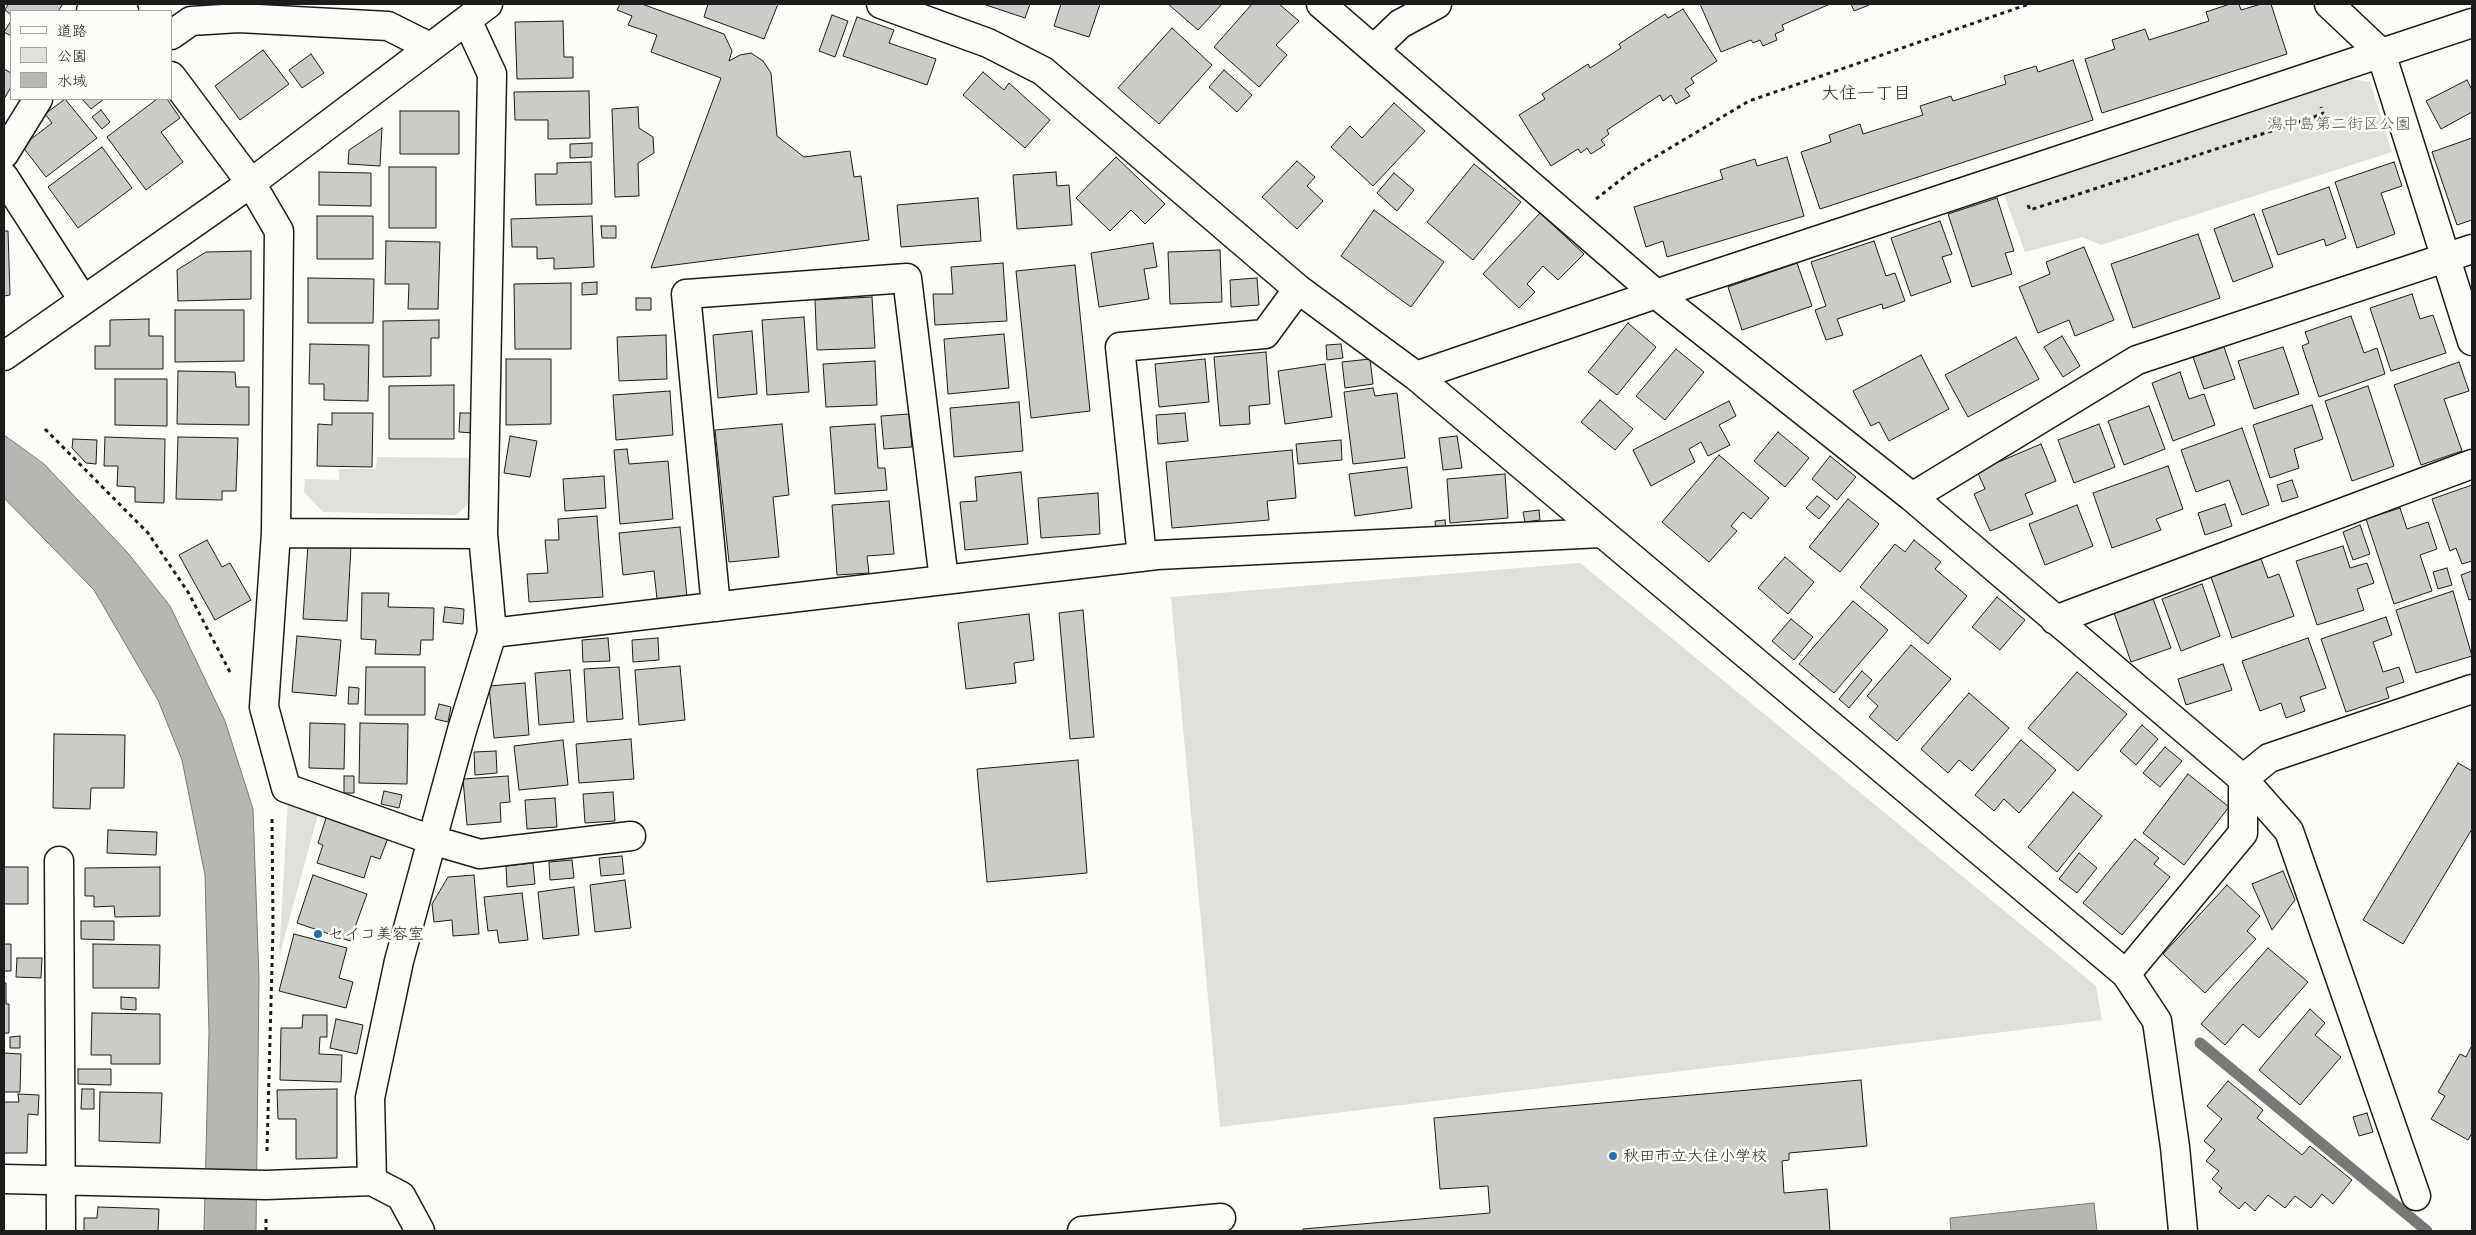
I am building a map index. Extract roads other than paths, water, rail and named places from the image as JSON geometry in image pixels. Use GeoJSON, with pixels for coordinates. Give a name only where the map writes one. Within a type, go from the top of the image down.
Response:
{"type":"FeatureCollection","features":[{"type":"Feature","properties":{"kind":"street"},"geometry":{"type":"LineString","coordinates":[[881,4],[988,43],[1043,71],[1298,289],[1416,376],[2126,974],[2157,1021],[2184,1231]]}},
{"type":"Feature","properties":{"kind":"street"},"geometry":{"type":"LineString","coordinates":[[1321,4],[1375,48],[1656,294],[1912,497],[2243,780],[2289,831],[2416,1196]]}},
{"type":"Feature","properties":{"kind":"street"},"geometry":{"type":"LineString","coordinates":[[1375,48],[1400,24],[1437,4]]}},
{"type":"Feature","properties":{"kind":"street"},"geometry":{"type":"LineString","coordinates":[[2329,4],[2381,54],[2472,341]]}},
{"type":"Feature","properties":{"kind":"street"},"geometry":{"type":"LineString","coordinates":[[4,356],[251,183],[478,12],[492,74],[483,534],[492,633],[462,730],[399,961],[370,1098],[372,1181]]}},
{"type":"Feature","properties":{"kind":"street"},"geometry":{"type":"LineString","coordinates":[[172,34],[191,22],[239,18],[388,26],[430,48]]}},
{"type":"Feature","properties":{"kind":"street"},"geometry":{"type":"LineString","coordinates":[[1416,376],[1656,294],[2472,23]]}},
{"type":"Feature","properties":{"kind":"street"},"geometry":{"type":"LineString","coordinates":[[172,77],[251,183],[279,231],[276,533],[264,707],[286,788],[432,840],[480,854],[630,836]]}},
{"type":"Feature","properties":{"kind":"street"},"geometry":{"type":"LineString","coordinates":[[4,154],[37,100]]}},
{"type":"Feature","properties":{"kind":"street"},"geometry":{"type":"LineString","coordinates":[[4,177],[84,300]]}},
{"type":"Feature","properties":{"kind":"street"},"geometry":{"type":"LineString","coordinates":[[1912,497],[2137,360],[2472,249]]}},
{"type":"Feature","properties":{"kind":"street"},"geometry":{"type":"LineString","coordinates":[[716,607],[686,294],[907,278],[944,580]]}},
{"type":"Feature","properties":{"kind":"street"},"geometry":{"type":"LineString","coordinates":[[1142,557],[1120,347],[1265,334],[1298,289]]}},
{"type":"Feature","properties":{"kind":"street"},"geometry":{"type":"LineString","coordinates":[[2055,620],[2472,464]]}},
{"type":"Feature","properties":{"kind":"street"},"geometry":{"type":"LineString","coordinates":[[276,533],[483,534]]}},
{"type":"Feature","properties":{"kind":"street"},"geometry":{"type":"LineString","coordinates":[[492,633],[1142,557],[1601,533]]}},
{"type":"Feature","properties":{"kind":"street"},"geometry":{"type":"LineString","coordinates":[[2126,974],[2242,833],[2243,780],[2268,758],[2472,689]]}},
{"type":"Feature","properties":{"kind":"street"},"geometry":{"type":"LineString","coordinates":[[59,861],[61,1231]]}},
{"type":"Feature","properties":{"kind":"street"},"geometry":{"type":"LineString","coordinates":[[4,1179],[266,1185],[372,1181],[401,1196],[420,1231]]}},
{"type":"Feature","properties":{"kind":"street"},"geometry":{"type":"LineString","coordinates":[[1082,1231],[1221,1218]]}},
{"type":"Feature","properties":{"kind":"water"},"geometry":{"type":"Polygon","coordinates":[[[4,435],[44,464],[128,553],[170,606],[225,721],[253,809],[259,979],[256,1231],[204,1231],[209,1032],[205,875],[182,760],[158,700],[94,590],[4,498],[4,435]]]}},
{"type":"Feature","properties":{"kind":"water"},"geometry":{"type":"Polygon","coordinates":[[[2094,1203],[2097,1231],[1951,1231],[1950,1218],[2094,1203]]]}},
{"type":"Feature","properties":{"kind":"waterway"},"geometry":{"type":"LineString","coordinates":[[2200,1043],[2427,1231]]}},
{"type":"Feature","properties":{"kind":"place","name":"セイコ美容室"},"geometry":{"type":"Point","coordinates":[318,934]}},
{"type":"Feature","properties":{"kind":"place","name":"秋田市立大住小学校"},"geometry":{"type":"Point","coordinates":[1613,1156]}},
{"type":"Feature","properties":{"kind":"district","name":"大住一丁目"},"geometry":{"type":"Point","coordinates":[1866,94]}},
{"type":"Feature","properties":{"kind":"park label","name":"潟中島第二街区公園"},"geometry":{"type":"Point","coordinates":[2339,124]}}]}
